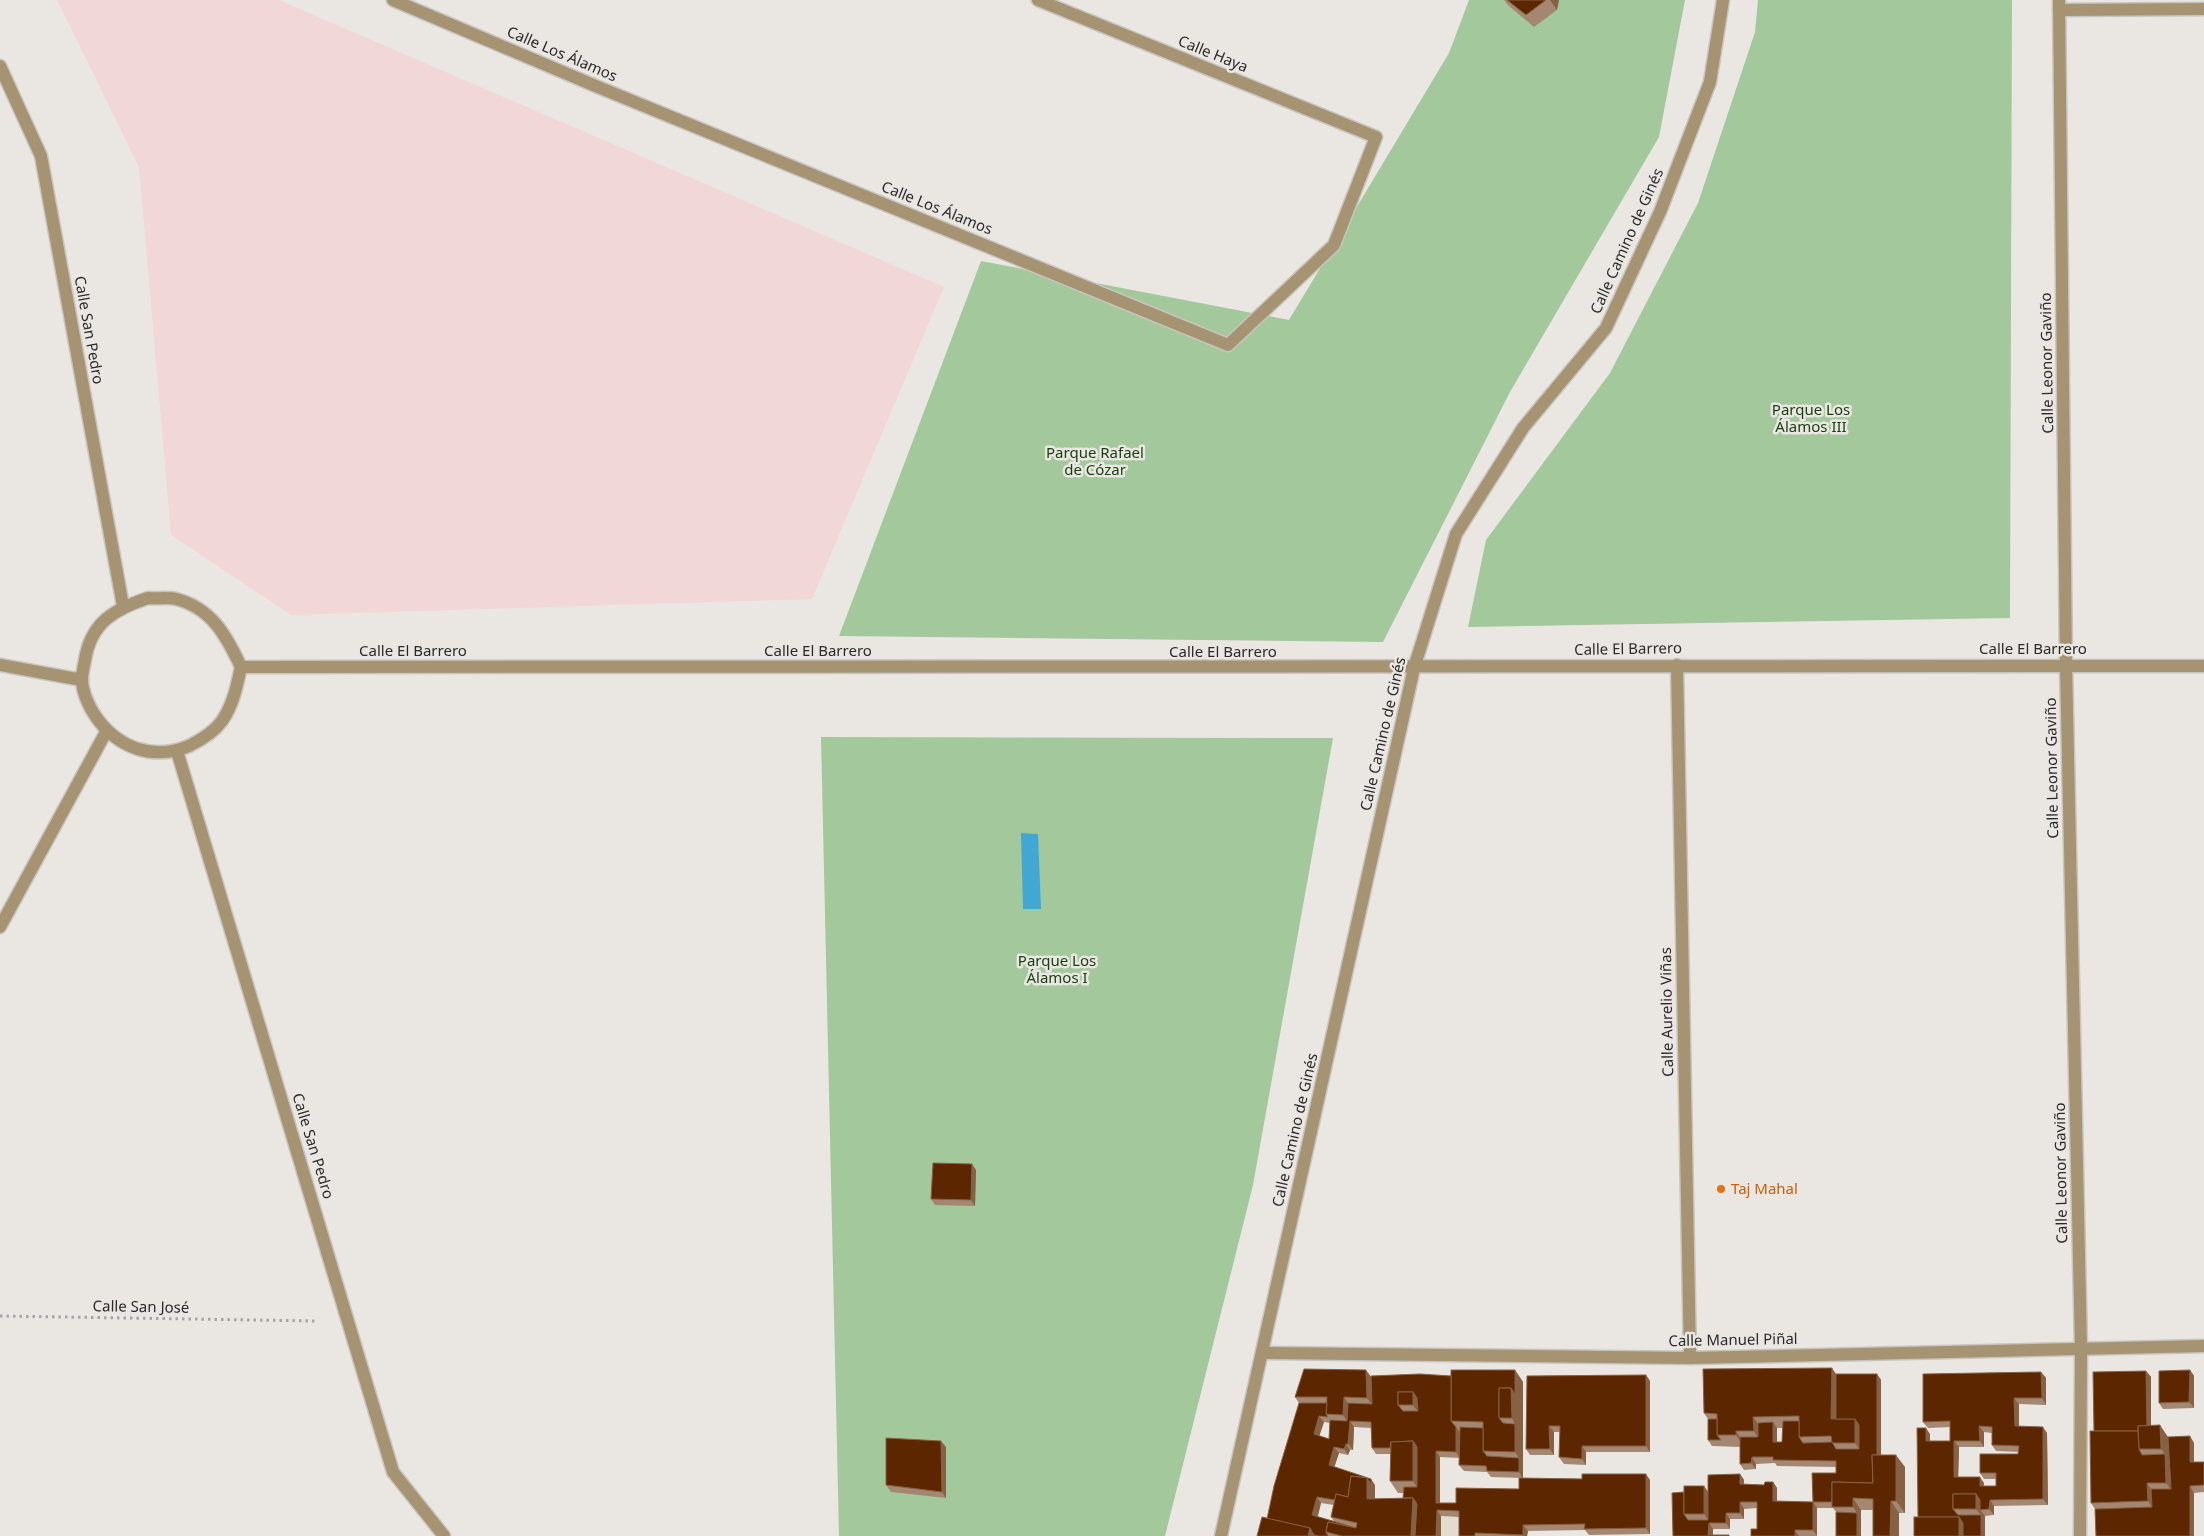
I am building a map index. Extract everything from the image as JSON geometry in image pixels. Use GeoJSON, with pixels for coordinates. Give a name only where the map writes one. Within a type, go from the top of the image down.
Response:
{"type":"FeatureCollection","features":[{"type":"Feature","properties":{"kind":"street","name":"Calle Los Álamos"},"geometry":{"type":"LineString","coordinates":[[393,0],[598,88],[1228,345],[1334,244],[1376,137]]}},
{"type":"Feature","properties":{"kind":"street","name":"Calle Haya"},"geometry":{"type":"LineString","coordinates":[[1038,0],[1376,137]]}},
{"type":"Feature","properties":{"kind":"street","name":"Calle Camino de Ginés"},"geometry":{"type":"LineString","coordinates":[[1221,1536],[1414,668],[1456,534],[1523,428],[1606,328],[1660,212],[1710,82],[1723,0]]}},
{"type":"Feature","properties":{"kind":"street"},"geometry":{"type":"LineString","coordinates":[[2059,5],[2204,9]]}},
{"type":"Feature","properties":{"kind":"street","name":"Calle Leonor Gaviño"},"geometry":{"type":"LineString","coordinates":[[2059,5],[2066,665],[2081,1348],[2080,1536]]}},
{"type":"Feature","properties":{"kind":"street","name":"Calle San Pedro"},"geometry":{"type":"LineString","coordinates":[[0,66],[41,156],[123,606]]}},
{"type":"Feature","properties":{"kind":"street"},"geometry":{"type":"LineString","coordinates":[[148,598],[175,599],[200,609],[226,635],[241,667],[234,698],[221,722],[202,740],[177,751],[156,753],[130,747],[106,732],[88,706],[82,680],[87,645],[102,623],[123,606],[148,598]]}},
{"type":"Feature","properties":{"kind":"street"},"geometry":{"type":"LineString","coordinates":[[0,665],[82,680]]}},
{"type":"Feature","properties":{"kind":"street","name":"Calle El Barrero"},"geometry":{"type":"LineString","coordinates":[[241,667],[1414,668],[1677,665],[2204,666]]}},
{"type":"Feature","properties":{"kind":"street","name":"Calle Aurelio Viñas"},"geometry":{"type":"LineString","coordinates":[[1677,665],[1690,1358]]}},
{"type":"Feature","properties":{"kind":"street"},"geometry":{"type":"LineString","coordinates":[[0,927],[106,732]]}},
{"type":"Feature","properties":{"kind":"street","name":"Calle San Pedro"},"geometry":{"type":"LineString","coordinates":[[177,751],[393,1472],[444,1536]]}},
{"type":"Feature","properties":{"kind":"street","name":"Calle Manuel Piñal"},"geometry":{"type":"LineString","coordinates":[[1262,1353],[1690,1358],[2204,1346]]}},
{"type":"Feature","properties":{"kind":"path","name":"Calle San José"},"geometry":{"type":"LineString","coordinates":[[0,1316],[281,1320]]}},
{"type":"Feature","properties":{"kind":"shaded area"},"geometry":{"type":"Polygon","coordinates":[[[57,0],[279,0],[944,287],[812,599],[291,615],[171,535],[139,167],[57,0]]]}},
{"type":"Feature","properties":{"kind":"shaded area"},"geometry":{"type":"Polygon","coordinates":[[[1421,1516],[1463,1517],[1463,1536],[1420,1536],[1421,1516]]]}},
{"type":"Feature","properties":{"kind":"green space","name":"Parque Rafael de Cózar"},"geometry":{"type":"Polygon","coordinates":[[[1469,0],[1685,0],[1659,137],[1510,392],[1383,642],[839,636],[981,261],[1289,320],[1449,53],[1469,0]]]}},
{"type":"Feature","properties":{"kind":"green space","name":"Parque Los Álamos III"},"geometry":{"type":"Polygon","coordinates":[[[1758,0],[2012,0],[2010,618],[1468,627],[1486,540],[1610,373],[1698,203],[1755,32],[1758,0]]]}},
{"type":"Feature","properties":{"kind":"green space","name":"Parque Los Álamos I"},"geometry":{"type":"Polygon","coordinates":[[[821,737],[1333,738],[1253,1185],[1165,1536],[839,1536],[821,737]]]}},
{"type":"Feature","properties":{"kind":"water"},"geometry":{"type":"Polygon","coordinates":[[[1021,833],[1038,834],[1041,909],[1023,909],[1021,833]]]}},
{"type":"Feature","properties":{"kind":"building"},"geometry":{"type":"Polygon","coordinates":[[[1507,0],[1546,0],[1526,15],[1507,0]]]}},
{"type":"Feature","properties":{"kind":"building"},"geometry":{"type":"Polygon","coordinates":[[[933,1163],[972,1164],[971,1200],[931,1199],[933,1163]]]}},
{"type":"Feature","properties":{"kind":"building"},"geometry":{"type":"Polygon","coordinates":[[[1832,1368],[1831,1419],[1855,1419],[1855,1443],[1832,1443],[1831,1436],[1799,1437],[1799,1416],[1753,1417],[1754,1431],[1736,1431],[1736,1435],[1717,1435],[1717,1414],[1704,1413],[1703,1369],[1832,1368]]]}},
{"type":"Feature","properties":{"kind":"building"},"geometry":{"type":"Polygon","coordinates":[[[1304,1369],[1366,1370],[1367,1398],[1344,1397],[1343,1415],[1326,1414],[1327,1397],[1295,1397],[1304,1369]]]}},
{"type":"Feature","properties":{"kind":"building"},"geometry":{"type":"Polygon","coordinates":[[[1451,1370],[1515,1370],[1515,1394],[1511,1388],[1499,1388],[1499,1418],[1503,1423],[1515,1424],[1515,1452],[1483,1451],[1483,1422],[1451,1421],[1451,1370]]]}},
{"type":"Feature","properties":{"kind":"building"},"geometry":{"type":"Polygon","coordinates":[[[2190,1370],[2189,1402],[2159,1403],[2159,1371],[2190,1370]]]}},
{"type":"Feature","properties":{"kind":"building"},"geometry":{"type":"Polygon","coordinates":[[[2146,1371],[2147,1426],[2138,1426],[2138,1431],[2094,1431],[2093,1372],[2146,1371]]]}},
{"type":"Feature","properties":{"kind":"building"},"geometry":{"type":"Polygon","coordinates":[[[2041,1372],[2042,1398],[2014,1398],[2015,1426],[2043,1427],[2043,1499],[1990,1500],[1989,1509],[1980,1510],[1980,1500],[1976,1494],[1953,1494],[1953,1509],[1958,1515],[1981,1515],[1981,1536],[1963,1536],[1963,1523],[1959,1517],[1918,1517],[1917,1428],[1926,1428],[1926,1441],[1950,1441],[1950,1421],[1923,1422],[1923,1374],[2041,1372]],[[1979,1426],[1980,1441],[1954,1441],[1954,1477],[1980,1477],[1980,1486],[1996,1486],[1996,1473],[1980,1473],[1980,1454],[2018,1454],[2019,1446],[1992,1445],[1992,1427],[1979,1426]]]}},
{"type":"Feature","properties":{"kind":"building"},"geometry":{"type":"Polygon","coordinates":[[[1420,1374],[1451,1376],[1451,1421],[1456,1427],[1456,1452],[1436,1451],[1436,1503],[1456,1503],[1456,1488],[1519,1489],[1519,1478],[1582,1479],[1582,1474],[1646,1474],[1646,1528],[1584,1529],[1585,1524],[1523,1525],[1523,1535],[1475,1533],[1475,1536],[1459,1536],[1459,1511],[1437,1510],[1436,1536],[1415,1536],[1417,1504],[1413,1498],[1403,1498],[1404,1487],[1417,1487],[1417,1447],[1413,1441],[1391,1442],[1390,1448],[1372,1448],[1371,1422],[1350,1421],[1348,1444],[1346,1444],[1344,1449],[1334,1447],[1329,1465],[1371,1479],[1371,1484],[1367,1478],[1351,1476],[1348,1497],[1336,1494],[1335,1500],[1317,1497],[1312,1515],[1356,1528],[1328,1522],[1326,1532],[1328,1536],[1319,1536],[1314,1535],[1310,1528],[1267,1519],[1274,1486],[1299,1403],[1327,1403],[1326,1414],[1328,1417],[1319,1416],[1314,1434],[1329,1439],[1330,1420],[1347,1421],[1348,1403],[1372,1404],[1371,1376],[1420,1374]],[[1398,1392],[1398,1405],[1403,1411],[1418,1411],[1417,1398],[1413,1392],[1398,1392]]]}},
{"type":"Feature","properties":{"kind":"building"},"geometry":{"type":"Polygon","coordinates":[[[1836,1374],[1877,1374],[1877,1455],[1872,1455],[1873,1483],[1832,1482],[1832,1502],[1813,1502],[1812,1473],[1836,1473],[1836,1461],[1773,1460],[1773,1457],[1752,1457],[1751,1463],[1740,1464],[1740,1437],[1758,1437],[1758,1423],[1773,1422],[1773,1442],[1782,1442],[1783,1421],[1799,1421],[1799,1437],[1803,1443],[1832,1442],[1836,1449],[1859,1449],[1859,1425],[1855,1419],[1836,1419],[1836,1374]]]}},
{"type":"Feature","properties":{"kind":"building"},"geometry":{"type":"Polygon","coordinates":[[[1646,1375],[1646,1446],[1582,1446],[1582,1459],[1559,1457],[1560,1426],[1549,1426],[1550,1449],[1526,1449],[1527,1376],[1646,1375]]]}},
{"type":"Feature","properties":{"kind":"building"},"geometry":{"type":"Polygon","coordinates":[[[1499,1388],[1511,1388],[1512,1418],[1499,1418],[1499,1388]]]}},
{"type":"Feature","properties":{"kind":"building"},"geometry":{"type":"Polygon","coordinates":[[[1398,1392],[1413,1392],[1413,1405],[1398,1405],[1398,1392]]]}},
{"type":"Feature","properties":{"kind":"building"},"geometry":{"type":"Polygon","coordinates":[[[1708,1419],[1717,1419],[1717,1435],[1721,1440],[1708,1440],[1708,1419]]]}},
{"type":"Feature","properties":{"kind":"building"},"geometry":{"type":"Polygon","coordinates":[[[2160,1425],[2161,1449],[2139,1449],[2138,1426],[2160,1425]]]}},
{"type":"Feature","properties":{"kind":"building"},"geometry":{"type":"Polygon","coordinates":[[[1460,1427],[1483,1428],[1483,1451],[1487,1456],[1519,1458],[1519,1472],[1487,1471],[1486,1466],[1459,1465],[1460,1427]]]}},
{"type":"Feature","properties":{"kind":"building"},"geometry":{"type":"Polygon","coordinates":[[[2090,1431],[2138,1431],[2139,1449],[2142,1455],[2165,1454],[2166,1483],[2147,1483],[2148,1501],[2091,1503],[2090,1431]]]}},
{"type":"Feature","properties":{"kind":"building"},"geometry":{"type":"Polygon","coordinates":[[[2190,1436],[2190,1462],[2204,1462],[2204,1485],[2190,1486],[2190,1536],[2096,1536],[2095,1509],[2152,1507],[2151,1489],[2171,1489],[2168,1437],[2190,1436]]]}},
{"type":"Feature","properties":{"kind":"building"},"geometry":{"type":"Polygon","coordinates":[[[886,1438],[941,1441],[942,1492],[886,1485],[886,1438]]]}},
{"type":"Feature","properties":{"kind":"building"},"geometry":{"type":"Polygon","coordinates":[[[1413,1441],[1413,1481],[1390,1481],[1391,1442],[1413,1441]]]}},
{"type":"Feature","properties":{"kind":"building"},"geometry":{"type":"Polygon","coordinates":[[[1872,1455],[1896,1455],[1896,1501],[1891,1501],[1890,1536],[1873,1536],[1873,1499],[1853,1498],[1853,1507],[1832,1507],[1832,1482],[1873,1483],[1872,1455]]]}},
{"type":"Feature","properties":{"kind":"building"},"geometry":{"type":"Polygon","coordinates":[[[1740,1474],[1740,1484],[1764,1485],[1765,1482],[1773,1482],[1773,1501],[1813,1502],[1813,1530],[1795,1530],[1795,1536],[1751,1536],[1751,1529],[1757,1529],[1757,1502],[1740,1502],[1740,1513],[1726,1513],[1726,1523],[1709,1523],[1708,1535],[1729,1536],[1673,1536],[1672,1493],[1684,1492],[1684,1514],[1688,1520],[1708,1520],[1708,1475],[1740,1474]]]}},
{"type":"Feature","properties":{"kind":"building"},"geometry":{"type":"Polygon","coordinates":[[[1351,1476],[1367,1478],[1367,1499],[1413,1498],[1411,1536],[1342,1536],[1326,1532],[1328,1522],[1356,1528],[1357,1523],[1331,1517],[1336,1494],[1348,1497],[1351,1476]]]}},
{"type":"Feature","properties":{"kind":"building"},"geometry":{"type":"Polygon","coordinates":[[[1684,1486],[1704,1486],[1704,1514],[1684,1514],[1684,1486]]]}},
{"type":"Feature","properties":{"kind":"building"},"geometry":{"type":"Polygon","coordinates":[[[1953,1494],[1976,1494],[1976,1509],[1953,1509],[1953,1494]]]}},
{"type":"Feature","properties":{"kind":"building"},"geometry":{"type":"Polygon","coordinates":[[[1836,1512],[1857,1513],[1857,1536],[1836,1536],[1836,1512]]]}},
{"type":"Feature","properties":{"kind":"building"},"geometry":{"type":"Polygon","coordinates":[[[1262,1517],[1310,1528],[1308,1536],[1257,1536],[1262,1517]]]}},
{"type":"Feature","properties":{"kind":"building"},"geometry":{"type":"Polygon","coordinates":[[[1914,1517],[1959,1517],[1959,1536],[1914,1536],[1914,1517]]]}},
{"type":"Feature","properties":{"kind":"place","name":"Taj Mahal"},"geometry":{"type":"Point","coordinates":[1721,1189]}}]}
